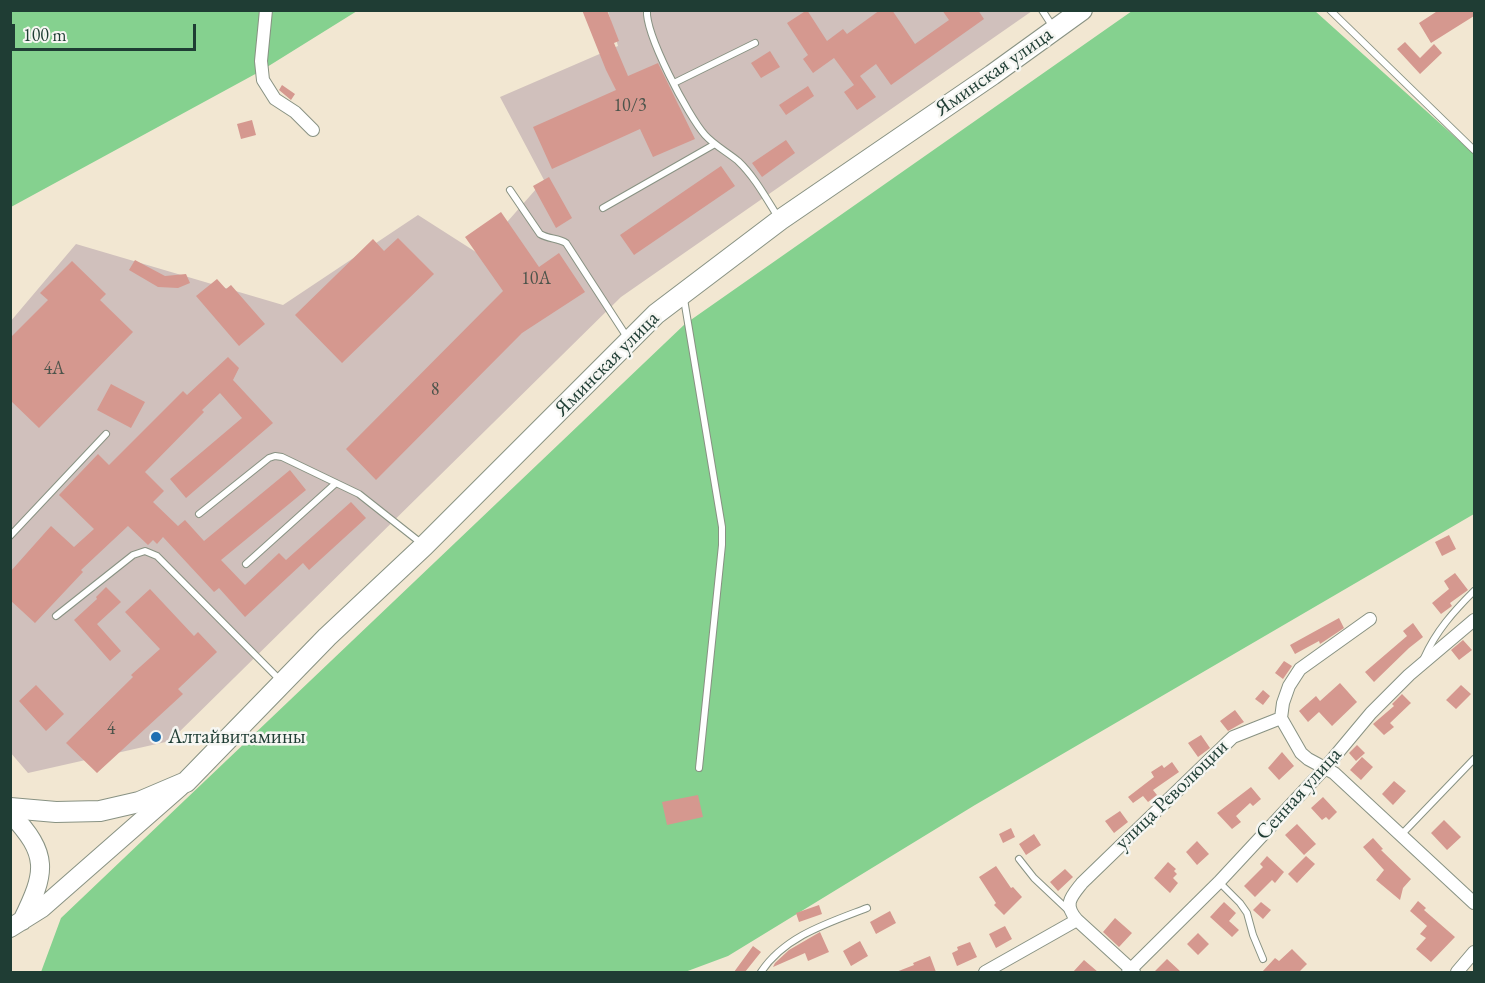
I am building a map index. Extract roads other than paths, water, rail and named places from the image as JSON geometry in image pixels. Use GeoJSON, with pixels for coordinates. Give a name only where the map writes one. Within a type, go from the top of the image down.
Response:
{"type":"FeatureCollection","features":[{"type":"Feature","properties":{"kind":"main road","name":"Яминская улица"},"geometry":{"type":"LineString","coordinates":[[186,782],[327,637],[424,546],[656,314],[780,220],[992,75],[1082,10]]}},
{"type":"Feature","properties":{"kind":"main road"},"geometry":{"type":"LineString","coordinates":[[10,808],[56,812],[100,811],[139,802],[186,782]]}},
{"type":"Feature","properties":{"kind":"main road"},"geometry":{"type":"LineString","coordinates":[[16,924],[42,908],[186,782]]}},
{"type":"Feature","properties":{"kind":"main road"},"geometry":{"type":"LineString","coordinates":[[10,813],[28,832],[38,850],[41,869],[38,889],[16,924]]}},
{"type":"Feature","properties":{"kind":"street"},"geometry":{"type":"LineString","coordinates":[[266,10],[261,61],[263,80],[275,99],[295,112],[313,130]]}},
{"type":"Feature","properties":{"kind":"street"},"geometry":{"type":"LineString","coordinates":[[1370,619],[1300,669],[1292,678],[1281,718],[1301,753],[1325,768],[1402,834],[1474,903]]}},
{"type":"Feature","properties":{"kind":"street","name":"Сенная улица"},"geometry":{"type":"LineString","coordinates":[[1131,972],[1325,768],[1371,713],[1422,664],[1474,620]]}},
{"type":"Feature","properties":{"kind":"street","name":"улица Революции"},"geometry":{"type":"LineString","coordinates":[[1074,917],[1069,902],[1082,883],[1233,737],[1281,718]]}},
{"type":"Feature","properties":{"kind":"street"},"geometry":{"type":"LineString","coordinates":[[986,972],[1074,917],[1131,972]]}},
{"type":"Feature","properties":{"kind":"street"},"geometry":{"type":"LineString","coordinates":[[1457,972],[1474,952]]}},
{"type":"Feature","properties":{"kind":"lane"},"geometry":{"type":"LineString","coordinates":[[647,10],[648,26],[674,83],[699,126],[715,144],[737,160],[780,220]]}},
{"type":"Feature","properties":{"kind":"lane"},"geometry":{"type":"LineString","coordinates":[[1042,10],[1055,30]]}},
{"type":"Feature","properties":{"kind":"lane"},"geometry":{"type":"LineString","coordinates":[[1330,10],[1474,150]]}},
{"type":"Feature","properties":{"kind":"lane"},"geometry":{"type":"LineString","coordinates":[[674,83],[755,43]]}},
{"type":"Feature","properties":{"kind":"lane"},"geometry":{"type":"LineString","coordinates":[[603,208],[715,144]]}},
{"type":"Feature","properties":{"kind":"lane"},"geometry":{"type":"LineString","coordinates":[[510,190],[540,234],[566,243],[629,340]]}},
{"type":"Feature","properties":{"kind":"lane"},"geometry":{"type":"LineString","coordinates":[[682,293],[722,527],[699,768]]}},
{"type":"Feature","properties":{"kind":"lane"},"geometry":{"type":"LineString","coordinates":[[10,536],[106,434]]}},
{"type":"Feature","properties":{"kind":"lane"},"geometry":{"type":"LineString","coordinates":[[199,514],[269,458],[275,456],[282,457],[336,483],[371,503],[424,546]]}},
{"type":"Feature","properties":{"kind":"lane"},"geometry":{"type":"LineString","coordinates":[[246,564],[336,483]]}},
{"type":"Feature","properties":{"kind":"lane"},"geometry":{"type":"LineString","coordinates":[[56,616],[133,555],[145,551],[157,556],[283,682]]}},
{"type":"Feature","properties":{"kind":"lane"},"geometry":{"type":"LineString","coordinates":[[1422,664],[1440,628],[1474,591]]}},
{"type":"Feature","properties":{"kind":"lane"},"geometry":{"type":"LineString","coordinates":[[1402,834],[1474,759]]}},
{"type":"Feature","properties":{"kind":"lane"},"geometry":{"type":"LineString","coordinates":[[1019,859],[1034,878],[1074,917]]}},
{"type":"Feature","properties":{"kind":"lane"},"geometry":{"type":"LineString","coordinates":[[1219,882],[1247,913],[1263,959]]}},
{"type":"Feature","properties":{"kind":"lane"},"geometry":{"type":"LineString","coordinates":[[761,972],[772,959],[799,937],[867,908]]}},
{"type":"Feature","properties":{"kind":"place","name":"Алтайвитамины"},"geometry":{"type":"Point","coordinates":[156,737]}}]}
